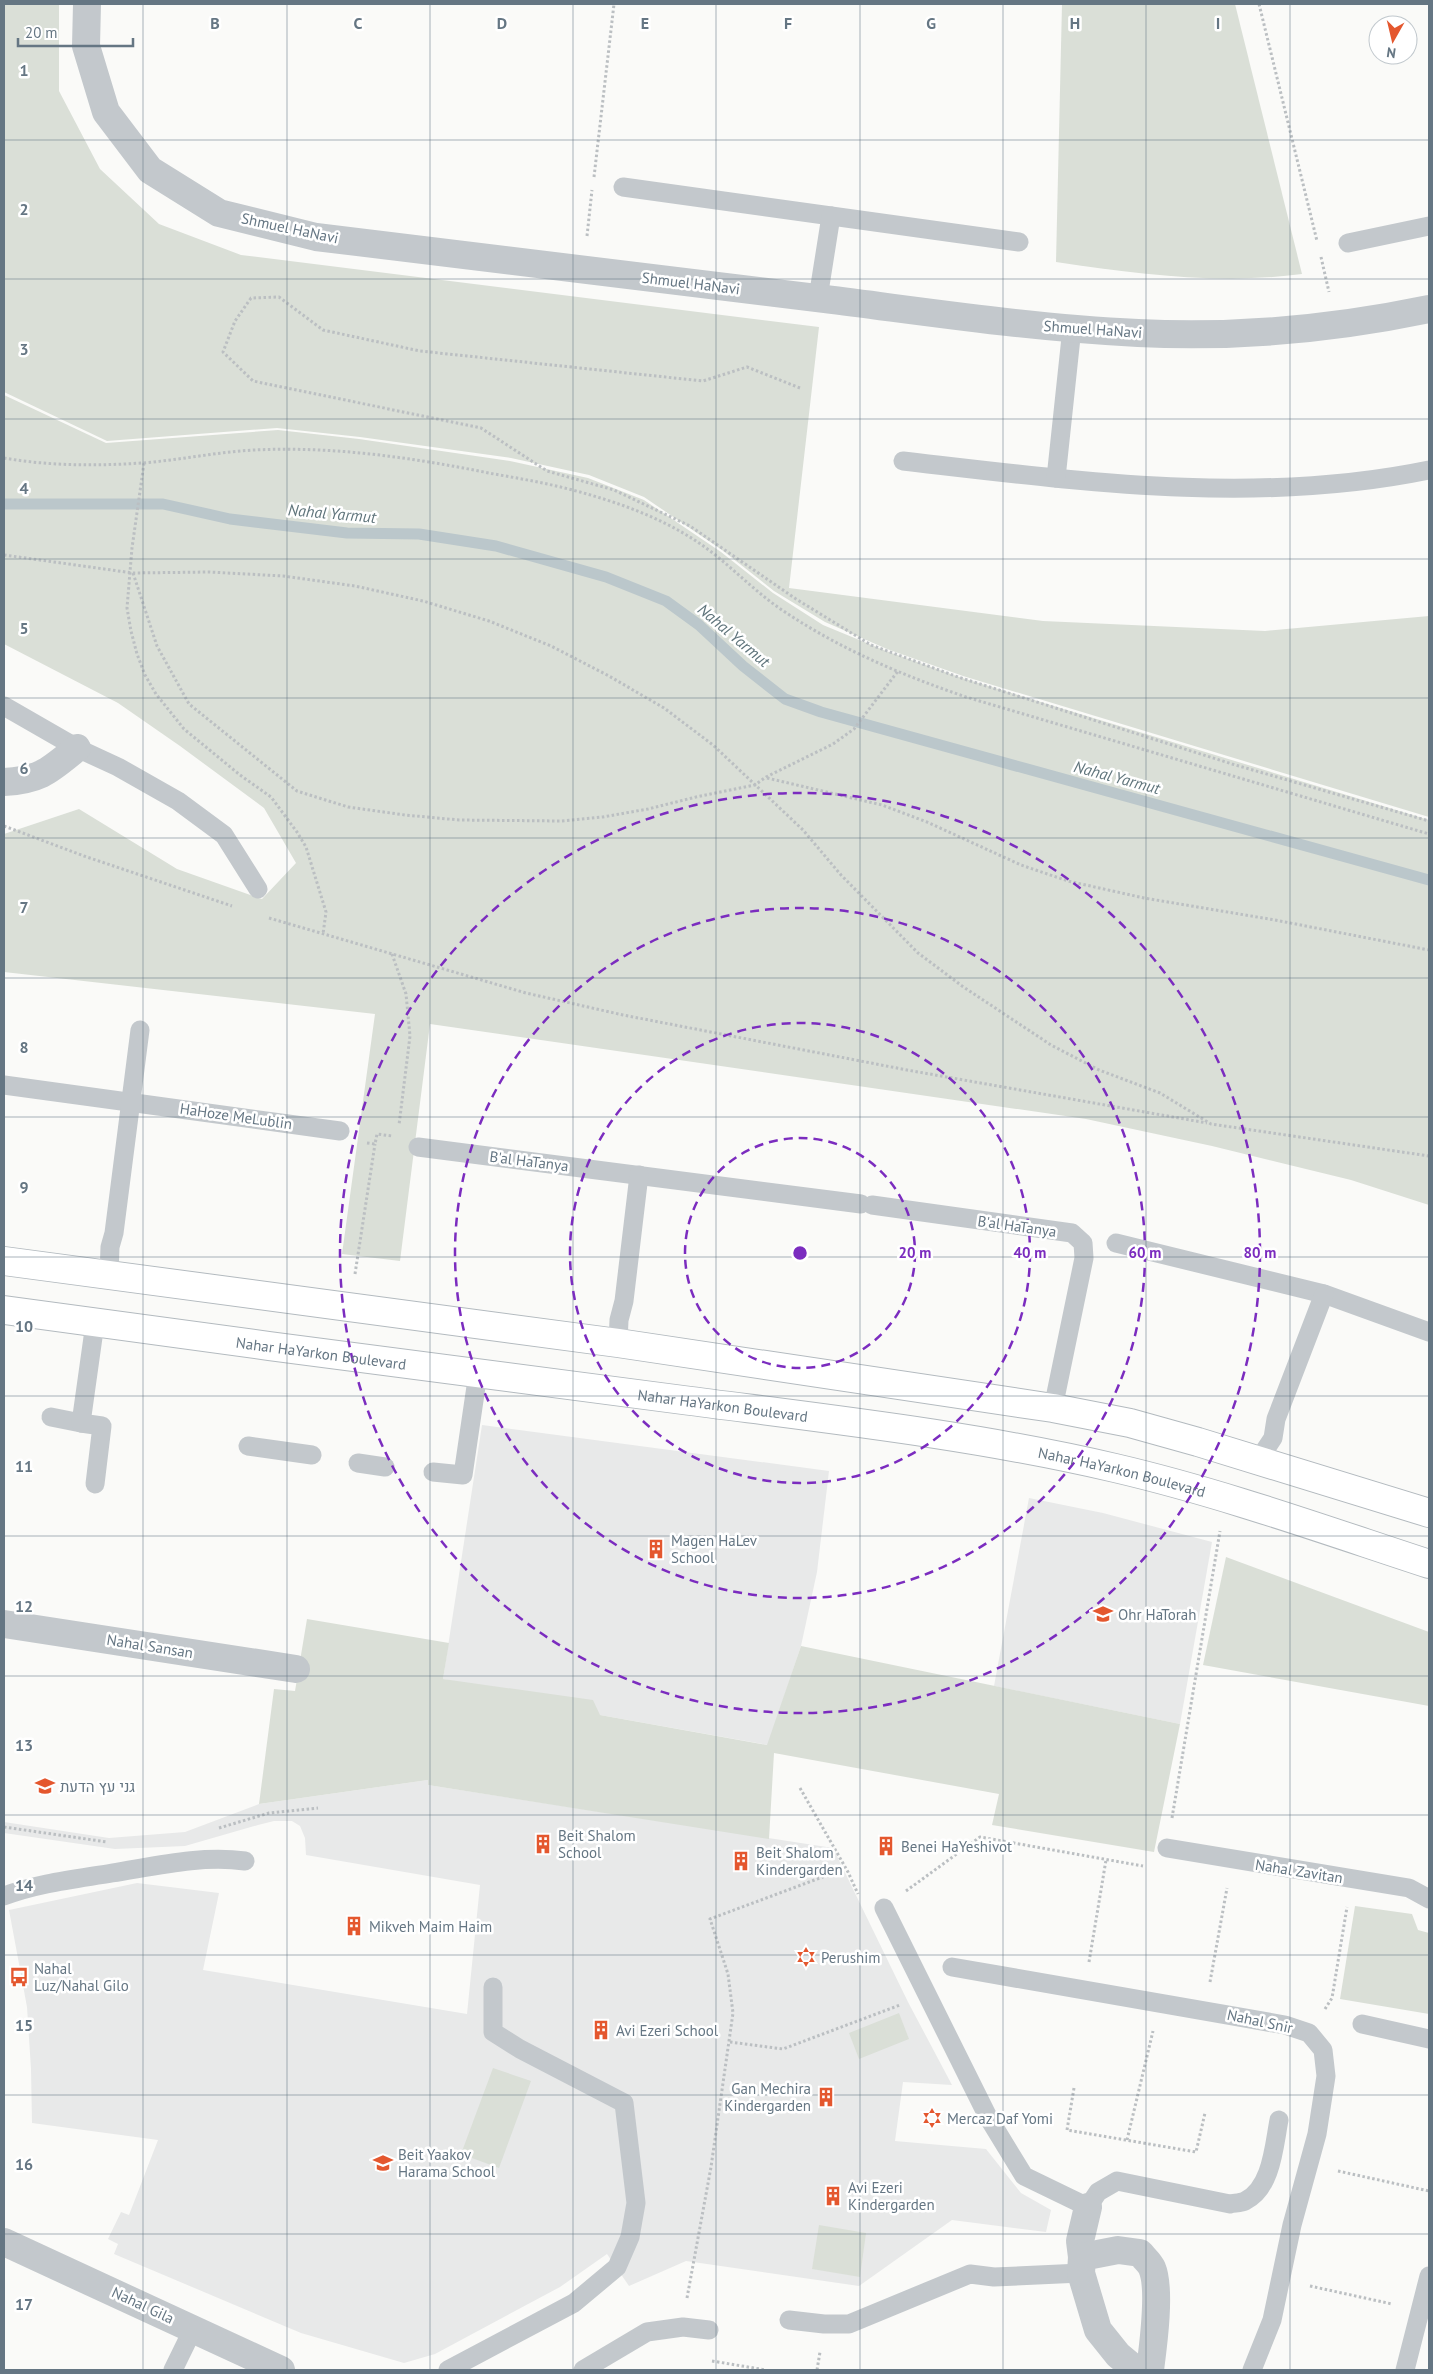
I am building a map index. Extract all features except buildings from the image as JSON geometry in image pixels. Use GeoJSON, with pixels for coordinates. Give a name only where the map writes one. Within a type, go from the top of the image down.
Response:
{"type":"FeatureCollection","features":[{"type":"Feature","properties":{"kind":"main road"},"geometry":{"type":"LineString","coordinates":[[4,1261],[349,1309],[618,1343],[1053,1408],[1130,1423],[1259,1459],[1429,1513]]}},
{"type":"Feature","properties":{"kind":"main road","name":"Nahar HaYarkon Boulevard"},"geometry":{"type":"LineString","coordinates":[[4,1310],[876,1425],[1025,1450],[1114,1468],[1226,1498],[1429,1564]]}},
{"type":"Feature","properties":{"kind":"street","name":"Shmuel HaNavi"},"geometry":{"type":"LineString","coordinates":[[88,4],[86,46],[106,112],[150,170],[219,213],[316,237],[1072,328],[1139,333],[1202,334],[1262,332],[1337,326],[1429,309]]}},
{"type":"Feature","properties":{"kind":"street"},"geometry":{"type":"LineString","coordinates":[[4,782],[32,778],[47,773],[77,748]]}},
{"type":"Feature","properties":{"kind":"street","name":"Nahal Sansan"},"geometry":{"type":"LineString","coordinates":[[4,1624],[296,1669]]}},
{"type":"Feature","properties":{"kind":"street"},"geometry":{"type":"LineString","coordinates":[[1088,2207],[1080,2241],[1082,2265],[1098,2330],[1118,2355],[1136,2370]]}},
{"type":"Feature","properties":{"kind":"street","name":"Nahal Gila"},"geometry":{"type":"LineString","coordinates":[[4,2242],[281,2370]]}},
{"type":"Feature","properties":{"kind":"street"},"geometry":{"type":"LineString","coordinates":[[1082,2265],[1118,2250],[1140,2253],[1152,2268],[1155,2291],[1154,2339],[1150,2370]]}},
{"type":"Feature","properties":{"kind":"lane"},"geometry":{"type":"LineString","coordinates":[[623,187],[1018,242]]}},
{"type":"Feature","properties":{"kind":"lane"},"geometry":{"type":"LineString","coordinates":[[818,298],[831,216]]}},
{"type":"Feature","properties":{"kind":"lane"},"geometry":{"type":"LineString","coordinates":[[1348,243],[1429,226]]}},
{"type":"Feature","properties":{"kind":"lane"},"geometry":{"type":"LineString","coordinates":[[1056,478],[1072,328]]}},
{"type":"Feature","properties":{"kind":"lane"},"geometry":{"type":"LineString","coordinates":[[903,461],[1149,487],[1239,489],[1327,484],[1429,470]]}},
{"type":"Feature","properties":{"kind":"lane"},"geometry":{"type":"LineString","coordinates":[[4,706],[77,748],[118,767],[178,802],[224,835],[258,889]]}},
{"type":"Feature","properties":{"kind":"lane"},"geometry":{"type":"LineString","coordinates":[[109,1276],[110,1247],[114,1233],[132,1103],[140,1030]]}},
{"type":"Feature","properties":{"kind":"lane","name":"HaHoze MeLublin"},"geometry":{"type":"LineString","coordinates":[[4,1085],[340,1131]]}},
{"type":"Feature","properties":{"kind":"lane","name":"B'al HaTanya"},"geometry":{"type":"LineString","coordinates":[[418,1147],[866,1205],[1072,1234],[1082,1243],[1084,1258],[1053,1408]]}},
{"type":"Feature","properties":{"kind":"lane"},"geometry":{"type":"LineString","coordinates":[[618,1343],[619,1320],[624,1301],[639,1175]]}},
{"type":"Feature","properties":{"kind":"lane"},"geometry":{"type":"LineString","coordinates":[[1116,1244],[1324,1294],[1429,1332]]}},
{"type":"Feature","properties":{"kind":"lane"},"geometry":{"type":"LineString","coordinates":[[1259,1459],[1273,1438],[1276,1419],[1324,1294]]}},
{"type":"Feature","properties":{"kind":"lane"},"geometry":{"type":"LineString","coordinates":[[81,1423],[95,1323]]}},
{"type":"Feature","properties":{"kind":"lane"},"geometry":{"type":"LineString","coordinates":[[433,1472],[463,1475],[478,1373]]}},
{"type":"Feature","properties":{"kind":"lane"},"geometry":{"type":"LineString","coordinates":[[51,1418],[102,1426],[95,1484]]}},
{"type":"Feature","properties":{"kind":"lane"},"geometry":{"type":"LineString","coordinates":[[248,1446],[312,1455]]}},
{"type":"Feature","properties":{"kind":"lane"},"geometry":{"type":"LineString","coordinates":[[358,1462],[386,1467]]}},
{"type":"Feature","properties":{"kind":"lane","name":"Nahal Zavitan"},"geometry":{"type":"LineString","coordinates":[[1167,1848],[1409,1888],[1429,1899]]}},
{"type":"Feature","properties":{"kind":"lane"},"geometry":{"type":"LineString","coordinates":[[4,1896],[57,1882],[143,1868],[220,1857],[245,1861]]}},
{"type":"Feature","properties":{"kind":"lane"},"geometry":{"type":"LineString","coordinates":[[884,1908],[988,2117],[1024,2176],[1088,2207],[1098,2192],[1117,2181],[1230,2204],[1245,2201],[1257,2192],[1264,2180],[1279,2120]]}},
{"type":"Feature","properties":{"kind":"lane","name":"Nahal Snir"},"geometry":{"type":"LineString","coordinates":[[952,1967],[1285,2024],[1309,2033],[1323,2050],[1326,2076],[1317,2134],[1292,2225],[1272,2320],[1252,2370]]}},
{"type":"Feature","properties":{"kind":"lane"},"geometry":{"type":"LineString","coordinates":[[448,2370],[574,2303],[617,2266],[630,2237],[636,2203],[624,2103],[520,2049],[493,2032],[493,1986]]}},
{"type":"Feature","properties":{"kind":"lane"},"geometry":{"type":"LineString","coordinates":[[1362,2024],[1429,2039]]}},
{"type":"Feature","properties":{"kind":"lane"},"geometry":{"type":"LineString","coordinates":[[789,2320],[824,2324],[849,2324],[970,2274],[994,2277],[1082,2265]]}},
{"type":"Feature","properties":{"kind":"lane"},"geometry":{"type":"LineString","coordinates":[[1404,2370],[1429,2276]]}},
{"type":"Feature","properties":{"kind":"lane"},"geometry":{"type":"LineString","coordinates":[[583,2370],[647,2332],[683,2327],[709,2330]]}},
{"type":"Feature","properties":{"kind":"lane"},"geometry":{"type":"LineString","coordinates":[[173,2370],[193,2328]]}},
{"type":"Feature","properties":{"kind":"path"},"geometry":{"type":"LineString","coordinates":[[583,269],[614,4]]}},
{"type":"Feature","properties":{"kind":"path"},"geometry":{"type":"LineString","coordinates":[[1259,4],[1337,326]]}},
{"type":"Feature","properties":{"kind":"path"},"geometry":{"type":"LineString","coordinates":[[800,388],[747,368],[703,381],[420,351],[322,330],[279,297],[251,298],[235,321],[223,352],[253,381],[481,428],[547,471],[614,490],[690,526],[796,599],[871,645],[958,677],[1222,761],[1429,821]]}},
{"type":"Feature","properties":{"kind":"path"},"geometry":{"type":"LineString","coordinates":[[4,458],[78,465],[144,463],[256,450],[354,452],[418,460],[579,492],[634,509],[678,530],[712,552],[762,595],[807,626],[852,652],[909,677],[966,697],[1429,834]]}},
{"type":"Feature","properties":{"kind":"path"},"geometry":{"type":"LineString","coordinates":[[144,463],[132,548],[132,573],[127,608],[129,624],[145,675],[156,694],[184,729],[240,776],[271,797],[296,832],[306,847],[326,912],[323,934]]}},
{"type":"Feature","properties":{"kind":"path"},"geometry":{"type":"LineString","coordinates":[[4,555],[132,573],[209,572],[283,576],[355,586],[423,601],[489,621],[560,650],[664,708],[713,746],[803,830],[841,875],[918,952],[962,986],[1052,1045],[1099,1070],[1160,1093],[1211,1124]]}},
{"type":"Feature","properties":{"kind":"path"},"geometry":{"type":"LineString","coordinates":[[132,573],[156,646],[188,704],[297,791],[348,807],[405,815],[459,820],[561,821],[630,812],[755,786],[766,777],[833,744],[854,729],[898,671]]}},
{"type":"Feature","properties":{"kind":"path"},"geometry":{"type":"LineString","coordinates":[[766,777],[882,805],[927,822],[997,856],[1068,881],[1144,898],[1275,920],[1429,950]]}},
{"type":"Feature","properties":{"kind":"path"},"geometry":{"type":"LineString","coordinates":[[4,826],[84,856],[235,907]]}},
{"type":"Feature","properties":{"kind":"path"},"geometry":{"type":"LineString","coordinates":[[260,915],[526,993],[699,1030],[1211,1124],[1429,1156]]}},
{"type":"Feature","properties":{"kind":"path"},"geometry":{"type":"LineString","coordinates":[[392,954],[406,994],[410,1036],[397,1137],[402,1144],[418,1147]]}},
{"type":"Feature","properties":{"kind":"path"},"geometry":{"type":"LineString","coordinates":[[340,1131],[352,1140],[375,1144]]}},
{"type":"Feature","properties":{"kind":"path"},"geometry":{"type":"LineString","coordinates":[[349,1309],[377,1134],[397,1137]]}},
{"type":"Feature","properties":{"kind":"path"},"geometry":{"type":"LineString","coordinates":[[800,1788],[860,1900],[884,1908],[980,1838],[1159,1868],[1167,1848],[1226,1498]]}},
{"type":"Feature","properties":{"kind":"path"},"geometry":{"type":"LineString","coordinates":[[212,1831],[269,1813],[318,1808]]}},
{"type":"Feature","properties":{"kind":"path"},"geometry":{"type":"LineString","coordinates":[[4,1827],[115,1843]]}},
{"type":"Feature","properties":{"kind":"path"},"geometry":{"type":"LineString","coordinates":[[1084,1990],[1106,1860]]}},
{"type":"Feature","properties":{"kind":"path"},"geometry":{"type":"LineString","coordinates":[[1205,2010],[1232,1860]]}},
{"type":"Feature","properties":{"kind":"path"},"geometry":{"type":"LineString","coordinates":[[683,2327],[730,2042],[733,2013],[728,1974],[710,1919],[844,1869]]}},
{"type":"Feature","properties":{"kind":"path"},"geometry":{"type":"LineString","coordinates":[[1332,1998],[1351,1879]]}},
{"type":"Feature","properties":{"kind":"path"},"geometry":{"type":"LineString","coordinates":[[730,2042],[783,2048],[926,1995]]}},
{"type":"Feature","properties":{"kind":"path"},"geometry":{"type":"LineString","coordinates":[[1127,2140],[1160,2002]]}},
{"type":"Feature","properties":{"kind":"path"},"geometry":{"type":"LineString","coordinates":[[1074,2088],[1067,2130],[1196,2152],[1205,2113]]}},
{"type":"Feature","properties":{"kind":"path"},"geometry":{"type":"LineString","coordinates":[[1308,2165],[1429,2191]]}},
{"type":"Feature","properties":{"kind":"path"},"geometry":{"type":"LineString","coordinates":[[1280,2279],[1420,2310]]}},
{"type":"Feature","properties":{"kind":"path"},"geometry":{"type":"LineString","coordinates":[[706,2360],[766,2370]]}},
{"type":"Feature","properties":{"kind":"shaded area"},"geometry":{"type":"Polygon","coordinates":[[[4,4],[59,4],[59,91],[100,169],[159,224],[241,255],[819,327],[789,588],[1043,621],[1265,631],[1429,616],[1429,817],[963,676],[887,649],[825,622],[774,591],[722,550],[644,497],[589,475],[511,458],[360,437],[277,428],[107,441],[4,392],[4,4]]]}},
{"type":"Feature","properties":{"kind":"shaded area"},"geometry":{"type":"Polygon","coordinates":[[[1062,4],[1235,4],[1302,274],[1240,278],[1179,277],[1056,262],[1062,4]]]}},
{"type":"Feature","properties":{"kind":"shaded area"},"geometry":{"type":"Polygon","coordinates":[[[4,395],[106,443],[278,430],[359,439],[510,461],[588,478],[644,500],[721,552],[773,593],[823,625],[886,651],[962,678],[1429,820],[1429,1205],[1351,1180],[1212,1146],[1086,1119],[430,1024],[400,1261],[342,1254],[375,1014],[4,972],[4,834],[79,809],[177,869],[262,899],[296,863],[264,808],[118,703],[4,644],[4,395]]]}},
{"type":"Feature","properties":{"kind":"shaded area"},"geometry":{"type":"Polygon","coordinates":[[[482,1425],[829,1471],[817,1572],[801,1646],[768,1745],[600,1715],[443,1679],[482,1425]]]}},
{"type":"Feature","properties":{"kind":"shaded area","name":"Ohr HaTorah"},"geometry":{"type":"Polygon","coordinates":[[[1029,1498],[1103,1513],[1212,1542],[1180,1724],[994,1686],[1029,1498]]]}},
{"type":"Feature","properties":{"kind":"shaded area"},"geometry":{"type":"Polygon","coordinates":[[[1226,1557],[1429,1632],[1429,1706],[1203,1665],[1226,1557]]]}},
{"type":"Feature","properties":{"kind":"shaded area"},"geometry":{"type":"Polygon","coordinates":[[[307,1619],[449,1643],[443,1679],[593,1700],[600,1715],[767,1745],[801,1646],[1180,1724],[1154,1852],[992,1825],[999,1794],[774,1753],[769,1839],[428,1785],[428,1780],[259,1804],[274,1689],[295,1691],[307,1619]]]}},
{"type":"Feature","properties":{"kind":"shaded area"},"geometry":{"type":"Polygon","coordinates":[[[428,1780],[428,1785],[833,1848],[908,2002],[952,2085],[903,2082],[895,2141],[986,2149],[1021,2193],[1051,2210],[1046,2232],[952,2220],[859,2286],[686,2261],[629,2286],[607,2254],[560,2287],[435,2354],[404,2363],[301,2333],[114,2254],[118,2244],[108,2239],[121,2212],[129,2215],[158,2140],[32,2123],[27,2007],[9,1910],[137,1883],[219,1893],[203,1970],[467,2014],[480,1885],[306,1855],[305,1838],[300,1826],[292,1821],[274,1821],[185,1846],[115,1849],[4,1833],[4,1822],[109,1838],[185,1832],[259,1804],[428,1780]]]}},
{"type":"Feature","properties":{"kind":"shaded area"},"geometry":{"type":"Polygon","coordinates":[[[1355,1906],[1412,1914],[1418,1930],[1429,1933],[1429,2014],[1340,1999],[1355,1906]]]}},
{"type":"Feature","properties":{"kind":"shaded area"},"geometry":{"type":"Polygon","coordinates":[[[899,2013],[909,2039],[859,2059],[849,2033],[899,2013]]]}},
{"type":"Feature","properties":{"kind":"shaded area"},"geometry":{"type":"Polygon","coordinates":[[[493,2068],[531,2081],[499,2168],[461,2154],[493,2068]]]}},
{"type":"Feature","properties":{"kind":"shaded area"},"geometry":{"type":"Polygon","coordinates":[[[819,2225],[866,2233],[860,2277],[812,2269],[819,2225]]]}},
{"type":"Feature","properties":{"kind":"waterway","name":"Nahal Yarmut"},"geometry":{"type":"LineString","coordinates":[[4,504],[163,504],[230,519],[347,533],[419,534],[496,546],[606,577],[666,601],[699,625],[743,666],[785,699],[821,712],[1429,880]]}},
{"type":"Feature","properties":{"kind":"place","name":"Magen HaLev School"},"geometry":{"type":"Point","coordinates":[656,1549]}},
{"type":"Feature","properties":{"kind":"place","name":"Ohr HaTorah"},"geometry":{"type":"Point","coordinates":[1103,1614]}},
{"type":"Feature","properties":{"kind":"place","name":"גני עץ הדעת"},"geometry":{"type":"Point","coordinates":[45,1786]}},
{"type":"Feature","properties":{"kind":"place","name":"Beit Shalom School"},"geometry":{"type":"Point","coordinates":[543,1844]}},
{"type":"Feature","properties":{"kind":"place","name":"Benei HaYeshivot"},"geometry":{"type":"Point","coordinates":[886,1846]}},
{"type":"Feature","properties":{"kind":"place","name":"Beit Shalom Kindergarden"},"geometry":{"type":"Point","coordinates":[741,1861]}},
{"type":"Feature","properties":{"kind":"place","name":"Mikveh Maim Haim"},"geometry":{"type":"Point","coordinates":[354,1926]}},
{"type":"Feature","properties":{"kind":"place","name":"Perushim"},"geometry":{"type":"Point","coordinates":[806,1957]}},
{"type":"Feature","properties":{"kind":"place","name":"Nahal Luz/Nahal Gilo"},"geometry":{"type":"Point","coordinates":[19,1977]}},
{"type":"Feature","properties":{"kind":"place","name":"Avi Ezeri School"},"geometry":{"type":"Point","coordinates":[601,2030]}},
{"type":"Feature","properties":{"kind":"place","name":"Gan Mechira Kindergarden"},"geometry":{"type":"Point","coordinates":[826,2097]}},
{"type":"Feature","properties":{"kind":"place","name":"Mercaz Daf Yomi"},"geometry":{"type":"Point","coordinates":[932,2118]}},
{"type":"Feature","properties":{"kind":"place","name":"Beit Yaakov Harama School"},"geometry":{"type":"Point","coordinates":[383,2163]}},
{"type":"Feature","properties":{"kind":"place","name":"Avi Ezeri Kindergarden"},"geometry":{"type":"Point","coordinates":[833,2196]}}]}
